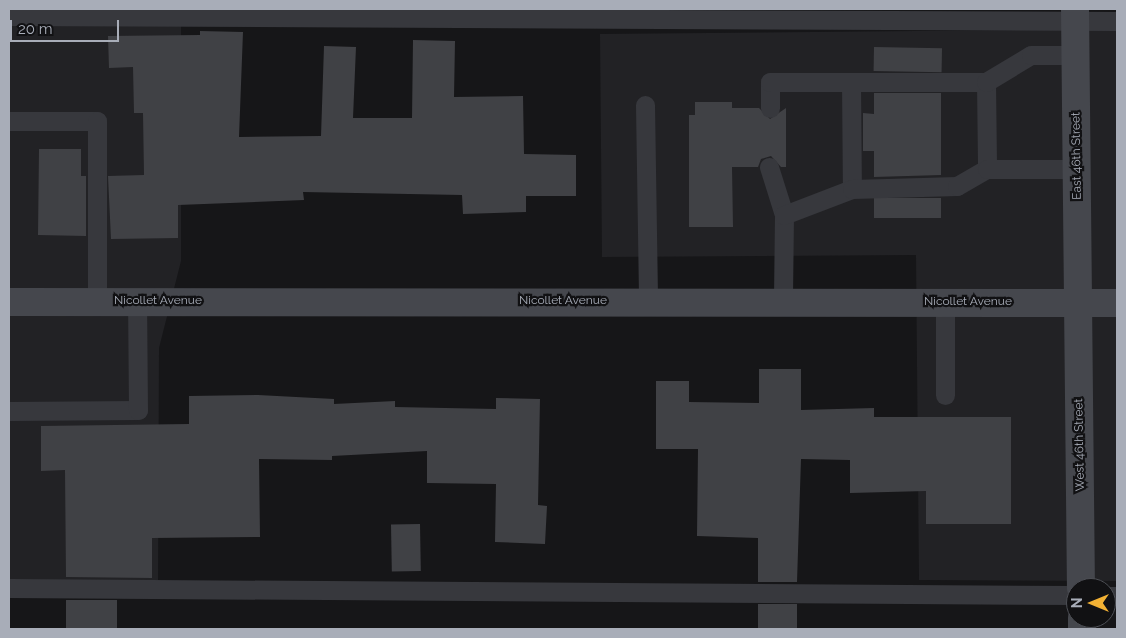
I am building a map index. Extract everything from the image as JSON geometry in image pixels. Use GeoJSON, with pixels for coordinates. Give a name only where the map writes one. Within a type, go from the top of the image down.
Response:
{"type":"FeatureCollection","features":[{"type":"Feature","properties":{"kind":"main road","name":"East 46th Street"},"geometry":{"type":"LineString","coordinates":[[1075,15],[1079,302]]}},
{"type":"Feature","properties":{"kind":"main road","name":"Nicollet Avenue"},"geometry":{"type":"LineString","coordinates":[[9,302],[1117,302]]}},
{"type":"Feature","properties":{"kind":"main road","name":"West 46th Street"},"geometry":{"type":"LineString","coordinates":[[1079,302],[1082,578]]}},
{"type":"Feature","properties":{"kind":"lane"},"geometry":{"type":"LineString","coordinates":[[9,16],[1075,15],[1117,21]]}},
{"type":"Feature","properties":{"kind":"lane"},"geometry":{"type":"LineString","coordinates":[[770,108],[770,82],[986,82],[1031,55],[1076,55]]}},
{"type":"Feature","properties":{"kind":"lane"},"geometry":{"type":"LineString","coordinates":[[851,82],[852,189]]}},
{"type":"Feature","properties":{"kind":"lane"},"geometry":{"type":"LineString","coordinates":[[986,82],[987,169]]}},
{"type":"Feature","properties":{"kind":"lane"},"geometry":{"type":"LineString","coordinates":[[645,105],[648,301]]}},
{"type":"Feature","properties":{"kind":"lane"},"geometry":{"type":"LineString","coordinates":[[9,121],[97,121],[98,302]]}},
{"type":"Feature","properties":{"kind":"lane"},"geometry":{"type":"LineString","coordinates":[[769,167],[784,215],[784,301]]}},
{"type":"Feature","properties":{"kind":"lane"},"geometry":{"type":"LineString","coordinates":[[784,215],[852,189],[957,186],[987,169],[1078,169]]}},
{"type":"Feature","properties":{"kind":"lane"},"geometry":{"type":"LineString","coordinates":[[9,411],[138,410],[137,301]]}},
{"type":"Feature","properties":{"kind":"lane"},"geometry":{"type":"LineString","coordinates":[[945,302],[945,395]]}},
{"type":"Feature","properties":{"kind":"lane"},"geometry":{"type":"LineString","coordinates":[[9,588],[1066,595]]}},
{"type":"Feature","properties":{"kind":"shaded area"},"geometry":{"type":"Polygon","coordinates":[[[181,17],[181,261],[159,348],[158,593],[9,594],[9,19],[181,17]]]}},
{"type":"Feature","properties":{"kind":"shaded area"},"geometry":{"type":"Polygon","coordinates":[[[1117,29],[1117,581],[1116,578],[1066,578],[1066,581],[919,580],[916,255],[602,257],[600,34],[1117,29]]]}},
{"type":"Feature","properties":{"kind":"building"},"geometry":{"type":"Polygon","coordinates":[[[200,31],[243,32],[239,137],[321,136],[324,46],[356,47],[353,118],[412,118],[413,40],[455,41],[454,97],[523,96],[524,154],[576,155],[576,196],[526,196],[526,212],[463,214],[462,195],[303,192],[304,200],[178,205],[178,238],[111,239],[108,176],[144,175],[143,113],[134,113],[133,67],[109,68],[108,36],[200,35],[200,31]]]}},
{"type":"Feature","properties":{"kind":"building"},"geometry":{"type":"Polygon","coordinates":[[[874,47],[942,48],[942,72],[874,71],[874,47]]]}},
{"type":"Feature","properties":{"kind":"building"},"geometry":{"type":"Polygon","coordinates":[[[874,93],[941,93],[941,175],[874,177],[874,151],[863,151],[863,113],[874,114],[874,93]]]}},
{"type":"Feature","properties":{"kind":"building"},"geometry":{"type":"Polygon","coordinates":[[[695,102],[732,102],[732,108],[759,108],[770,119],[786,108],[786,167],[781,167],[771,156],[761,159],[758,167],[732,167],[733,227],[689,227],[689,115],[695,115],[695,102]]]}},
{"type":"Feature","properties":{"kind":"building"},"geometry":{"type":"Polygon","coordinates":[[[39,149],[81,149],[81,176],[86,176],[86,236],[38,235],[39,149]]]}},
{"type":"Feature","properties":{"kind":"building"},"geometry":{"type":"Polygon","coordinates":[[[874,198],[941,198],[941,218],[874,218],[874,198]]]}},
{"type":"Feature","properties":{"kind":"building"},"geometry":{"type":"Polygon","coordinates":[[[759,369],[801,369],[801,410],[874,408],[874,417],[1011,417],[1011,524],[926,524],[926,491],[850,493],[850,460],[801,459],[797,582],[758,582],[758,538],[697,536],[698,449],[656,449],[656,381],[689,381],[689,402],[759,403],[759,369]]]}},
{"type":"Feature","properties":{"kind":"building"},"geometry":{"type":"Polygon","coordinates":[[[258,395],[334,399],[334,404],[395,401],[395,407],[496,409],[496,398],[540,399],[538,505],[547,506],[545,544],[495,542],[496,484],[427,483],[427,451],[332,456],[332,460],[259,459],[260,537],[152,538],[152,578],[66,577],[65,470],[41,471],[41,426],[189,424],[189,396],[258,395]]]}},
{"type":"Feature","properties":{"kind":"building"},"geometry":{"type":"Polygon","coordinates":[[[420,524],[421,571],[392,571],[391,525],[420,524]]]}},
{"type":"Feature","properties":{"kind":"building"},"geometry":{"type":"Polygon","coordinates":[[[66,600],[117,600],[117,629],[66,629],[66,600]]]}},
{"type":"Feature","properties":{"kind":"building"},"geometry":{"type":"Polygon","coordinates":[[[758,604],[797,604],[797,629],[758,629],[758,604]]]}}]}
